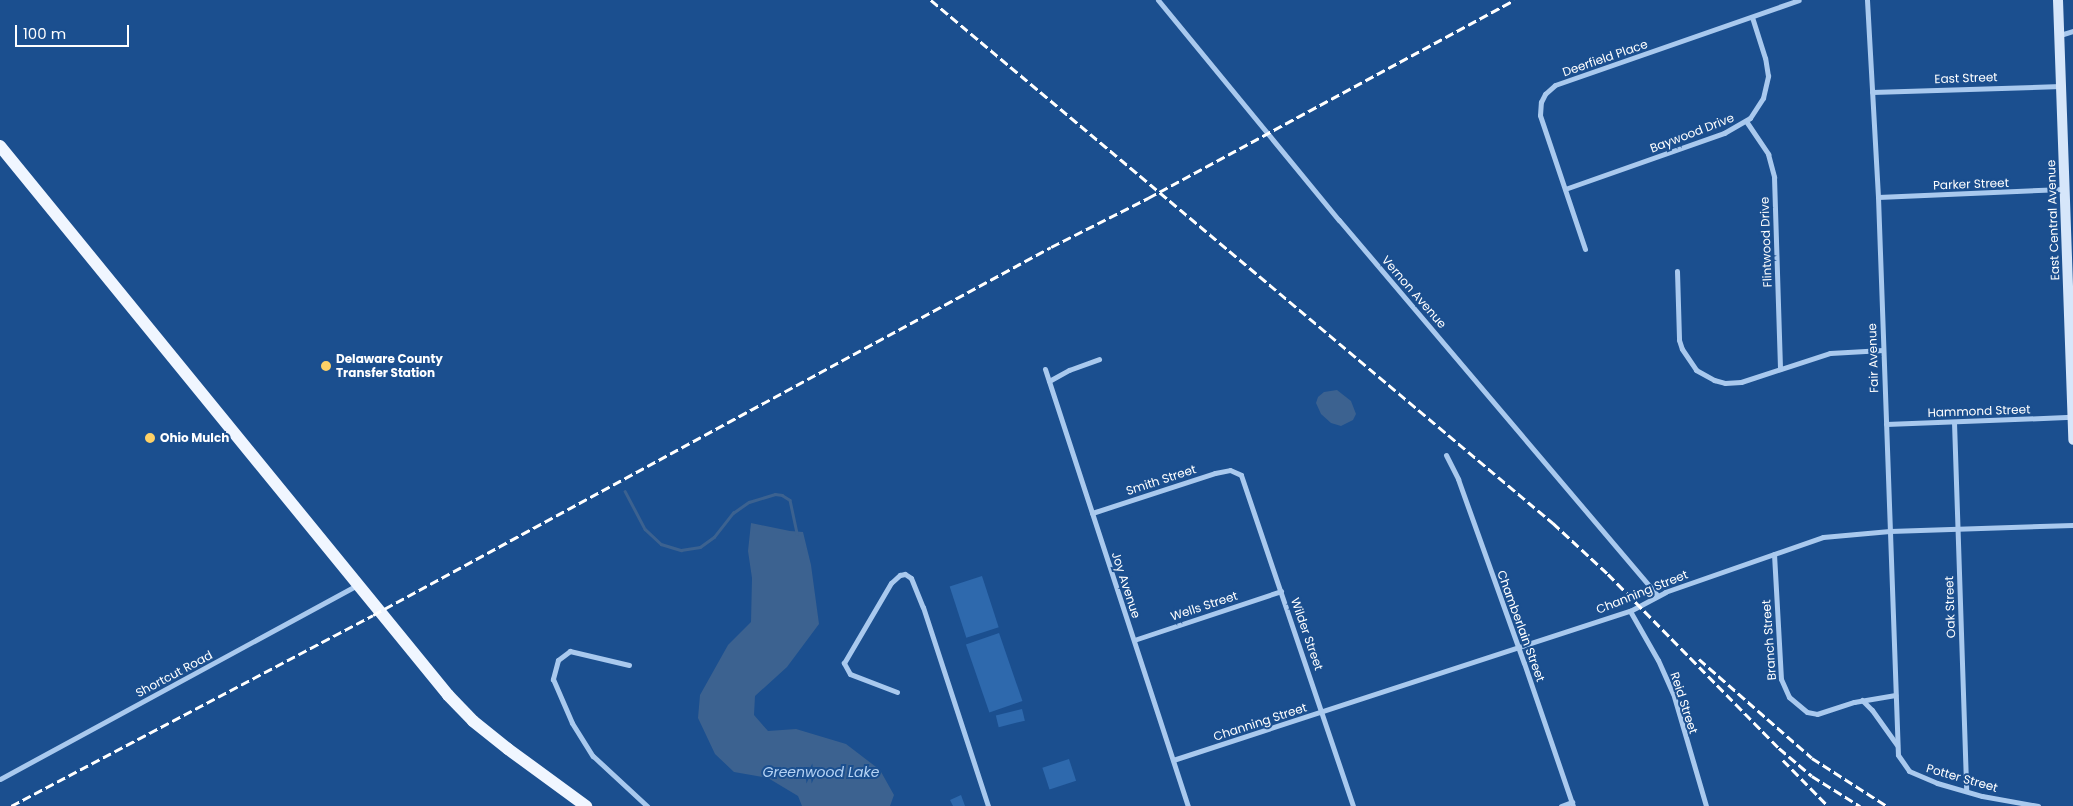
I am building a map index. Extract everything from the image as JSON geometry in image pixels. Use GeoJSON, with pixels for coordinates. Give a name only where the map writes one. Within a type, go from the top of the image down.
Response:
{"type":"FeatureCollection","features":[{"type":"Feature","properties":{"kind":"main road","name":"East Central Avenue"},"geometry":{"type":"LineString","coordinates":[[2058,0],[2064,189],[2070,233],[2067,252],[2073,440]]}},
{"type":"Feature","properties":{"kind":"main road"},"geometry":{"type":"LineString","coordinates":[[0,146],[431,676],[463,711],[508,749],[586,806]]}},
{"type":"Feature","properties":{"kind":"street","name":"Vernon Avenue"},"geometry":{"type":"LineString","coordinates":[[1158,0],[1339,220],[1657,595]]}},
{"type":"Feature","properties":{"kind":"street","name":"Deerfield Place"},"geometry":{"type":"LineString","coordinates":[[1585,249],[1540,116],[1541,102],[1549,89],[1800,0]]}},
{"type":"Feature","properties":{"kind":"street","name":"Fair Avenue"},"geometry":{"type":"LineString","coordinates":[[1866,0],[1878,197],[1896,716]]}},
{"type":"Feature","properties":{"kind":"street","name":"Baywood Drive"},"geometry":{"type":"LineString","coordinates":[[1565,189],[1724,133],[1746,121],[1763,98],[1768,76],[1765,58],[1752,17]]}},
{"type":"Feature","properties":{"kind":"street"},"geometry":{"type":"LineString","coordinates":[[2059,35],[2073,31]]}},
{"type":"Feature","properties":{"kind":"street","name":"East Street"},"geometry":{"type":"LineString","coordinates":[[1872,92],[2061,86]]}},
{"type":"Feature","properties":{"kind":"street","name":"Flintwood Drive"},"geometry":{"type":"LineString","coordinates":[[1746,121],[1765,149],[1774,177],[1780,370]]}},
{"type":"Feature","properties":{"kind":"street","name":"Parker Street"},"geometry":{"type":"LineString","coordinates":[[1878,197],[2064,189]]}},
{"type":"Feature","properties":{"kind":"street"},"geometry":{"type":"LineString","coordinates":[[2067,252],[2073,265]]}},
{"type":"Feature","properties":{"kind":"street"},"geometry":{"type":"LineString","coordinates":[[1677,271],[1679,340],[1686,357],[1696,370],[1714,380],[1734,383],[1830,353],[1883,350]]}},
{"type":"Feature","properties":{"kind":"street"},"geometry":{"type":"LineString","coordinates":[[1049,381],[1069,370],[1099,359]]}},
{"type":"Feature","properties":{"kind":"street","name":"Joy Avenue"},"geometry":{"type":"LineString","coordinates":[[1046,370],[1188,806]]}},
{"type":"Feature","properties":{"kind":"street","name":"Hammond Street"},"geometry":{"type":"LineString","coordinates":[[1886,424],[2072,417]]}},
{"type":"Feature","properties":{"kind":"street","name":"Oak Street"},"geometry":{"type":"LineString","coordinates":[[1954,422],[1966,791]]}},
{"type":"Feature","properties":{"kind":"street","name":"Chamberlain Street"},"geometry":{"type":"LineString","coordinates":[[1446,455],[1458,479],[1519,647],[1572,804]]}},
{"type":"Feature","properties":{"kind":"street","name":"Smith Street"},"geometry":{"type":"LineString","coordinates":[[1092,513],[1215,473],[1230,470],[1238,471]]}},
{"type":"Feature","properties":{"kind":"street","name":"Wilder Street"},"geometry":{"type":"LineString","coordinates":[[1238,471],[1243,478],[1353,806]]}},
{"type":"Feature","properties":{"kind":"street","name":"Channing Street"},"geometry":{"type":"LineString","coordinates":[[1173,760],[1630,611],[1657,595],[1830,536],[1890,531],[2073,525]]}},
{"type":"Feature","properties":{"kind":"street","name":"Branch Street"},"geometry":{"type":"LineString","coordinates":[[1774,554],[1781,679],[1789,696],[1803,710],[1817,714],[1862,700],[1896,694]]}},
{"type":"Feature","properties":{"kind":"street"},"geometry":{"type":"LineString","coordinates":[[897,692],[850,674],[844,663],[891,583],[900,575],[905,574],[911,578],[923,607],[988,806]]}},
{"type":"Feature","properties":{"kind":"street","name":"Shortcut Road"},"geometry":{"type":"LineString","coordinates":[[0,779],[357,585]]}},
{"type":"Feature","properties":{"kind":"street","name":"Wells Street"},"geometry":{"type":"LineString","coordinates":[[1134,640],[1281,591]]}},
{"type":"Feature","properties":{"kind":"street","name":"Reid Street"},"geometry":{"type":"LineString","coordinates":[[1630,611],[1658,660],[1673,693],[1706,806]]}},
{"type":"Feature","properties":{"kind":"street"},"geometry":{"type":"LineString","coordinates":[[630,665],[570,651],[558,660],[553,679],[572,723],[593,756],[647,806]]}},
{"type":"Feature","properties":{"kind":"street"},"geometry":{"type":"LineString","coordinates":[[1862,700],[1872,710],[1898,746]]}},
{"type":"Feature","properties":{"kind":"street","name":"Potter Street"},"geometry":{"type":"LineString","coordinates":[[1896,716],[1900,760],[1909,771],[1937,783],[1966,791],[2038,806]]}},
{"type":"Feature","properties":{"kind":"street"},"geometry":{"type":"LineString","coordinates":[[1561,806],[1572,804]]}},
{"type":"Feature","properties":{"kind":"shaded area"},"geometry":{"type":"Polygon","coordinates":[[[982,576],[999,627],[966,638],[950,587],[982,576]]]}},
{"type":"Feature","properties":{"kind":"shaded area"},"geometry":{"type":"Polygon","coordinates":[[[999,633],[1022,701],[989,712],[966,644],[999,633]]]}},
{"type":"Feature","properties":{"kind":"shaded area"},"geometry":{"type":"Polygon","coordinates":[[[1022,709],[1025,721],[999,727],[996,716],[1022,709]]]}},
{"type":"Feature","properties":{"kind":"shaded area"},"geometry":{"type":"Polygon","coordinates":[[[1069,759],[1076,781],[1049,790],[1042,768],[1069,759]]]}},
{"type":"Feature","properties":{"kind":"shaded area"},"geometry":{"type":"Polygon","coordinates":[[[961,795],[965,806],[953,806],[950,800],[961,795]]]}},
{"type":"Feature","properties":{"kind":"water"},"geometry":{"type":"Polygon","coordinates":[[[1337,390],[1351,401],[1356,414],[1353,420],[1341,426],[1331,423],[1321,414],[1316,403],[1318,397],[1324,392],[1337,390]]]}},
{"type":"Feature","properties":{"kind":"water","name":"Greenwood Lake"},"geometry":{"type":"Polygon","coordinates":[[[751,523],[803,532],[811,565],[819,624],[787,667],[755,696],[754,715],[768,731],[796,729],[846,744],[880,770],[894,795],[890,806],[802,806],[798,796],[768,778],[734,772],[715,754],[698,718],[700,695],[728,645],[751,622],[752,578],[748,551],[751,523]]]}},
{"type":"Feature","properties":{"kind":"waterway"},"geometry":{"type":"LineString","coordinates":[[625,491],[645,529],[661,544],[681,550],[700,547],[714,537],[733,513],[749,502],[775,494],[782,495],[790,500],[797,533]]}},
{"type":"Feature","properties":{"kind":"railway"},"geometry":{"type":"LineString","coordinates":[[931,0],[1553,523],[1608,574],[1779,748],[1812,776],[1860,806]]}},
{"type":"Feature","properties":{"kind":"railway"},"geometry":{"type":"LineString","coordinates":[[11,806],[373,615],[1051,247],[1148,198],[1514,0]]}},
{"type":"Feature","properties":{"kind":"railway"},"geometry":{"type":"LineString","coordinates":[[1699,659],[1812,758],[1887,806]]}},
{"type":"Feature","properties":{"kind":"railway"},"geometry":{"type":"LineString","coordinates":[[1783,760],[1828,806]]}},
{"type":"Feature","properties":{"kind":"place","name":"Delaware County Transfer Station"},"geometry":{"type":"Point","coordinates":[326,366]}},
{"type":"Feature","properties":{"kind":"place","name":"Ohio Mulch"},"geometry":{"type":"Point","coordinates":[150,438]}}]}
